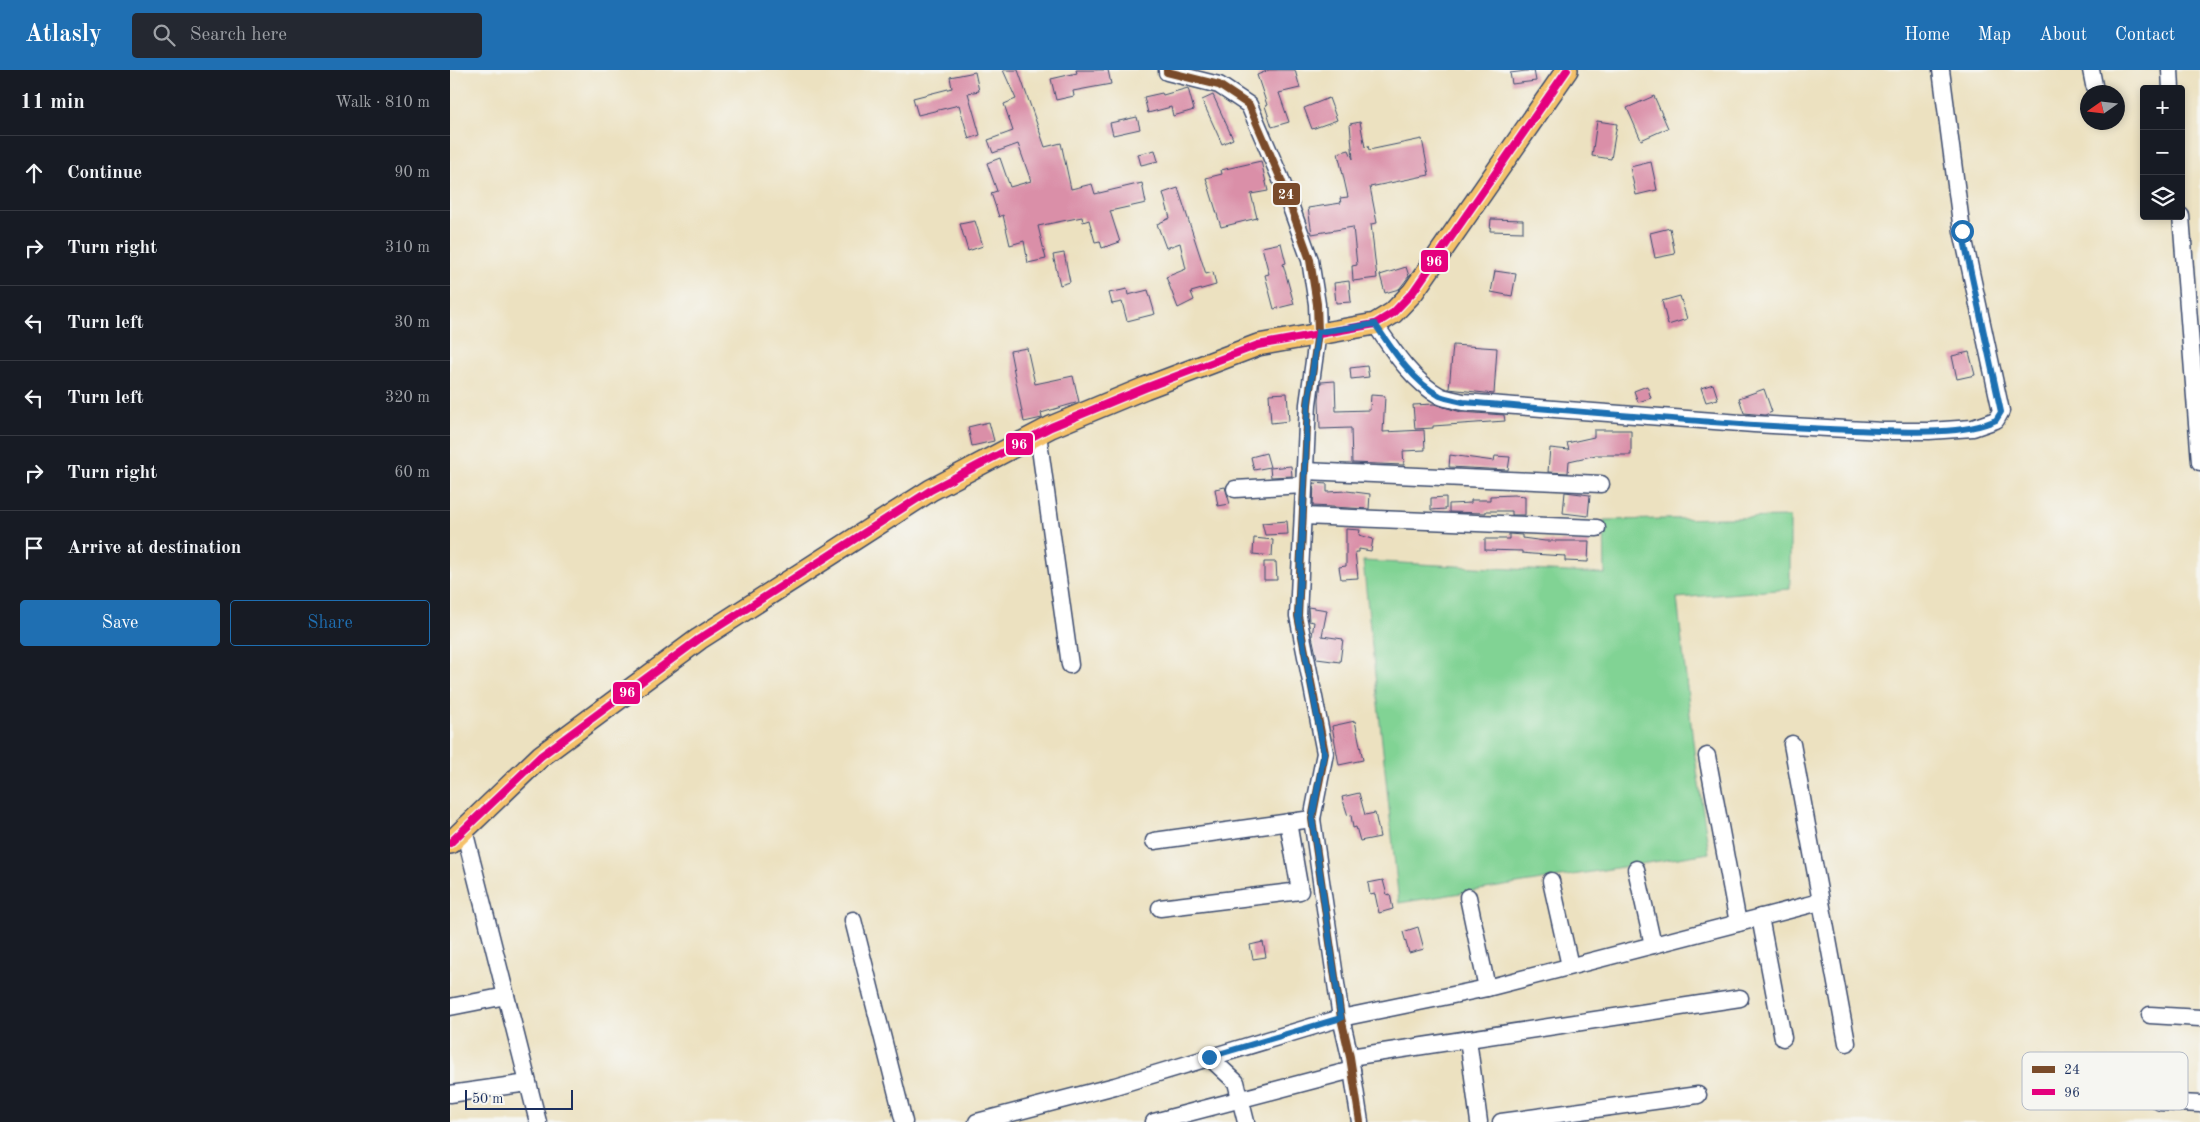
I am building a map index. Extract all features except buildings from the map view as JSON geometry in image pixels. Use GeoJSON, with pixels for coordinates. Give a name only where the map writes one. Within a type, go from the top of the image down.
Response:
{"type":"FeatureCollection","features":[{"type":"Feature","properties":{"kind":"main road"},"geometry":{"type":"LineString","coordinates":[[457,836],[541,756],[699,639],[931,490],[1038,434],[1145,388],[1258,345],[1318,332],[1375,324],[1393,313],[1413,292],[1567,70]]}},
{"type":"Feature","properties":{"kind":"street"},"geometry":{"type":"LineString","coordinates":[[1167,70],[1167,72],[1219,85],[1249,104],[1280,177],[1310,260],[1317,304],[1318,332],[1308,404],[1298,616],[1324,753],[1312,819],[1341,1018],[1351,1064],[1360,1122]]}},
{"type":"Feature","properties":{"kind":"street"},"geometry":{"type":"LineString","coordinates":[[1375,324],[1411,372],[1427,388],[1442,397],[1463,402],[1754,424],[1883,431],[1929,431],[1973,428],[1993,422],[1999,418],[2001,412],[1962,231],[1941,70]]}},
{"type":"Feature","properties":{"kind":"street"},"geometry":{"type":"LineString","coordinates":[[2170,70],[2172,85]]}},
{"type":"Feature","properties":{"kind":"street"},"geometry":{"type":"LineString","coordinates":[[2181,220],[2197,393],[2200,462]]}},
{"type":"Feature","properties":{"kind":"street"},"geometry":{"type":"LineString","coordinates":[[1038,434],[1070,665]]}},
{"type":"Feature","properties":{"kind":"street"},"geometry":{"type":"LineString","coordinates":[[1235,489],[1304,478],[1601,484]]}},
{"type":"Feature","properties":{"kind":"street"},"geometry":{"type":"LineString","coordinates":[[1303,516],[1597,528]]}},
{"type":"Feature","properties":{"kind":"street"},"geometry":{"type":"LineString","coordinates":[[1792,744],[1847,1043]]}},
{"type":"Feature","properties":{"kind":"street"},"geometry":{"type":"LineString","coordinates":[[1707,756],[1738,923]]}},
{"type":"Feature","properties":{"kind":"street"},"geometry":{"type":"LineString","coordinates":[[1154,840],[1312,819]]}},
{"type":"Feature","properties":{"kind":"street"},"geometry":{"type":"LineString","coordinates":[[1160,908],[1300,891],[1288,822]]}},
{"type":"Feature","properties":{"kind":"street"},"geometry":{"type":"LineString","coordinates":[[457,836],[506,996],[538,1122]]}},
{"type":"Feature","properties":{"kind":"street"},"geometry":{"type":"LineString","coordinates":[[1636,869],[1653,945]]}},
{"type":"Feature","properties":{"kind":"street"},"geometry":{"type":"LineString","coordinates":[[1551,881],[1570,966]]}},
{"type":"Feature","properties":{"kind":"street"},"geometry":{"type":"LineString","coordinates":[[1468,897],[1487,988]]}},
{"type":"Feature","properties":{"kind":"street"},"geometry":{"type":"LineString","coordinates":[[978,1122],[1115,1086],[1341,1018],[1487,988],[1820,902]]}},
{"type":"Feature","properties":{"kind":"street"},"geometry":{"type":"LineString","coordinates":[[1760,917],[1783,1038]]}},
{"type":"Feature","properties":{"kind":"street"},"geometry":{"type":"LineString","coordinates":[[853,920],[904,1122]]}},
{"type":"Feature","properties":{"kind":"street"},"geometry":{"type":"LineString","coordinates":[[450,1008],[506,996]]}},
{"type":"Feature","properties":{"kind":"street"},"geometry":{"type":"LineString","coordinates":[[1154,1122],[1351,1064],[1468,1039],[1740,998]]}},
{"type":"Feature","properties":{"kind":"street"},"geometry":{"type":"LineString","coordinates":[[2150,1015],[2200,1018]]}},
{"type":"Feature","properties":{"kind":"street"},"geometry":{"type":"LineString","coordinates":[[1468,1039],[1479,1122]]}},
{"type":"Feature","properties":{"kind":"street"},"geometry":{"type":"LineString","coordinates":[[1209,1057],[1236,1082],[1246,1122]]}},
{"type":"Feature","properties":{"kind":"street"},"geometry":{"type":"LineString","coordinates":[[450,1094],[528,1083]]}},
{"type":"Feature","properties":{"kind":"street"},"geometry":{"type":"LineString","coordinates":[[1501,1122],[1698,1095]]}},
{"type":"Feature","properties":{"kind":"green space"},"geometry":{"type":"Polygon","coordinates":[[[1790,517],[1790,589],[1677,598],[1694,750],[1709,853],[1399,903],[1363,561],[1605,574],[1604,520],[1790,517]]]}},
{"type":"Feature","properties":{"kind":"transit line","name":"24"},"geometry":{"type":"LineString","coordinates":[[1167,70],[1167,72],[1219,85],[1249,105],[1280,177],[1310,260],[1317,304],[1318,332],[1308,404],[1298,616],[1325,753],[1312,819],[1341,1018],[1350,1057],[1360,1122]]}},
{"type":"Feature","properties":{"kind":"transit line","name":"96"},"geometry":{"type":"LineString","coordinates":[[450,843],[541,756],[699,639],[931,490],[1051,427],[1145,388],[1258,345],[1375,324],[1393,313],[1413,292],[1567,70]]}},
{"type":"Feature","properties":{"kind":"route"},"geometry":{"type":"LineString","coordinates":[[1209,1057],[1341,1018],[1312,819],[1324,753],[1298,616],[1308,404],[1318,332],[1375,324],[1411,372],[1427,388],[1442,397],[1463,402],[1754,424],[1883,431],[1929,431],[1973,428],[1993,422],[1999,418],[2001,412],[1962,231]]}}]}
